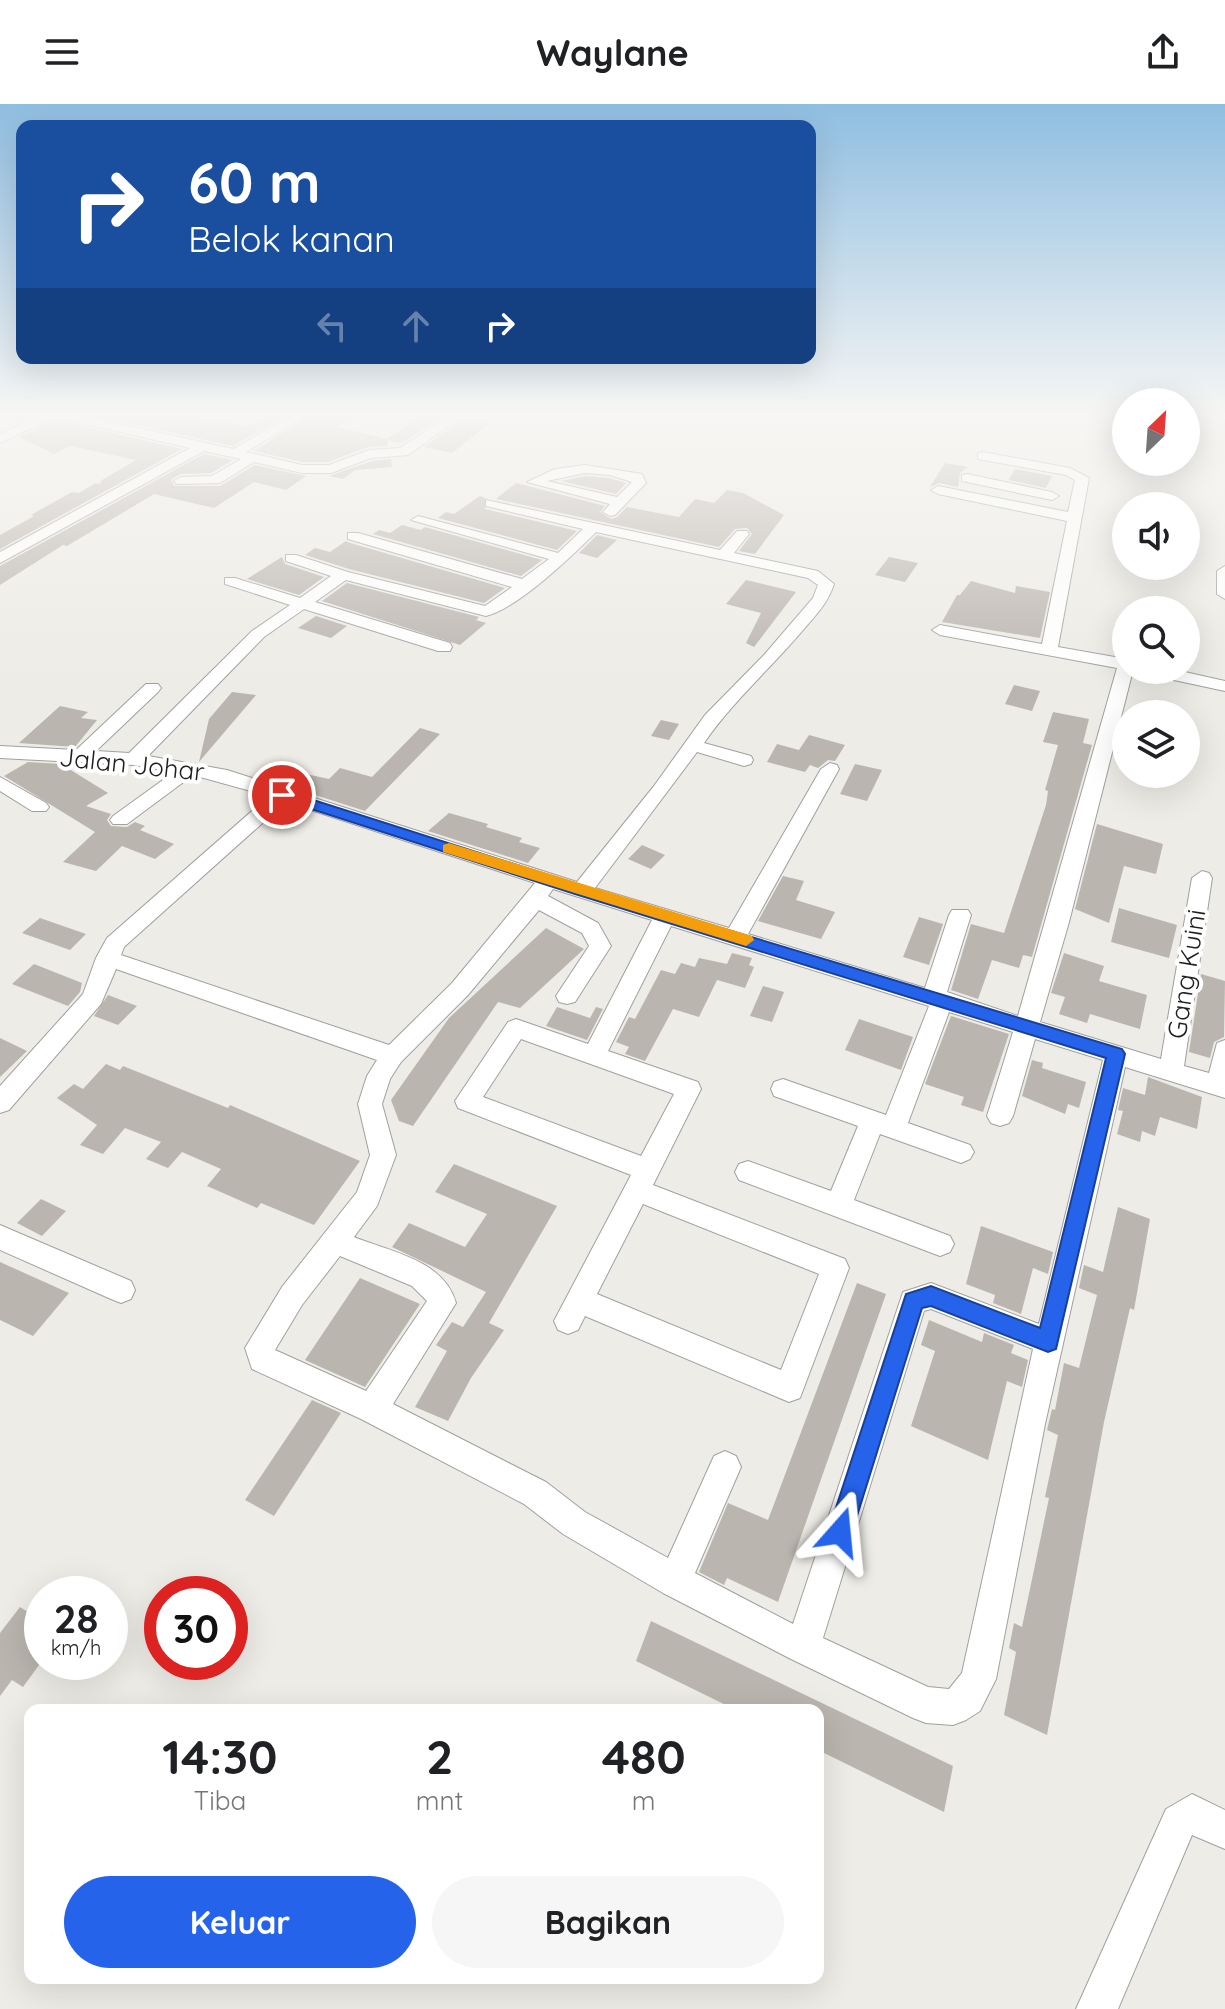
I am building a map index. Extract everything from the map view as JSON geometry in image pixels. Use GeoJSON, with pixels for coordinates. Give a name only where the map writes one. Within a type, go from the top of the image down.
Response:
{"type":"FeatureCollection","features":[{"type":"Feature","properties":{"kind":"street"},"geometry":{"type":"LineString","coordinates":[[0,558],[102,502]]}},
{"type":"Feature","properties":{"kind":"street"},"geometry":{"type":"LineString","coordinates":[[291,558],[343,575],[486,611],[495,608],[561,558],[620,502]]}},
{"type":"Feature","properties":{"kind":"street"},"geometry":{"type":"LineString","coordinates":[[996,502],[1075,518]]}},
{"type":"Feature","properties":{"kind":"street"},"geometry":{"type":"LineString","coordinates":[[1049,648],[1078,502]]}},
{"type":"Feature","properties":{"kind":"street"},"geometry":{"type":"LineString","coordinates":[[491,503],[593,527],[665,536],[723,556],[813,574],[826,584],[821,599],[793,635],[711,719],[661,790],[581,891]]}},
{"type":"Feature","properties":{"kind":"street"},"geometry":{"type":"LineString","coordinates":[[418,520],[561,558]]}},
{"type":"Feature","properties":{"kind":"street"},"geometry":{"type":"LineString","coordinates":[[723,556],[742,534]]}},
{"type":"Feature","properties":{"kind":"street"},"geometry":{"type":"LineString","coordinates":[[353,536],[524,585]]}},
{"type":"Feature","properties":{"kind":"street"},"geometry":{"type":"LineString","coordinates":[[1225,571],[1225,594]]}},
{"type":"Feature","properties":{"kind":"street"},"geometry":{"type":"LineString","coordinates":[[134,759],[258,634],[343,575]]}},
{"type":"Feature","properties":{"kind":"street"},"geometry":{"type":"LineString","coordinates":[[230,581],[444,647]]}},
{"type":"Feature","properties":{"kind":"street"},"geometry":{"type":"LineString","coordinates":[[940,630],[1112,661]]}},
{"type":"Feature","properties":{"kind":"street"},"geometry":{"type":"LineString","coordinates":[[1200,681],[1225,686]]}},
{"type":"Feature","properties":{"kind":"street"},"geometry":{"type":"LineString","coordinates":[[1000,1116],[1058,922],[1120,684]]}},
{"type":"Feature","properties":{"kind":"street"},"geometry":{"type":"LineString","coordinates":[[81,756],[152,688]]}},
{"type":"Feature","properties":{"kind":"street"},"geometry":{"type":"LineString","coordinates":[[692,745],[744,760]]}},
{"type":"Feature","properties":{"kind":"street","name":"Jalan Johar"},"geometry":{"type":"LineString","coordinates":[[0,752],[134,759],[192,767],[282,795],[542,890],[581,891],[1222,1087]]}},
{"type":"Feature","properties":{"kind":"street"},"geometry":{"type":"LineString","coordinates":[[0,766],[24,754]]}},
{"type":"Feature","properties":{"kind":"street"},"geometry":{"type":"LineString","coordinates":[[120,820],[192,767]]}},
{"type":"Feature","properties":{"kind":"street"},"geometry":{"type":"LineString","coordinates":[[735,937],[830,769]]}},
{"type":"Feature","properties":{"kind":"street"},"geometry":{"type":"LineString","coordinates":[[0,783],[39,807]]}},
{"type":"Feature","properties":{"kind":"street"},"geometry":{"type":"LineString","coordinates":[[0,1103],[93,998],[107,958],[121,938],[282,795]]}},
{"type":"Feature","properties":{"kind":"street","name":"Gang Kuini"},"geometry":{"type":"LineString","coordinates":[[1171,1071],[1202,878]]}},
{"type":"Feature","properties":{"kind":"street"},"geometry":{"type":"LineString","coordinates":[[567,996],[600,946],[590,928],[542,890],[460,989],[393,1056],[379,1076],[370,1104],[383,1155],[368,1198],[284,1307],[263,1340],[262,1359],[372,1409],[535,1493],[574,1523],[675,1581],[803,1647],[926,1705],[953,1707],[967,1698],[978,1679],[1048,1341],[1116,1054]]}},
{"type":"Feature","properties":{"kind":"street"},"geometry":{"type":"LineString","coordinates":[[838,1206],[883,1125],[939,998],[960,915]]}},
{"type":"Feature","properties":{"kind":"street"},"geometry":{"type":"LineString","coordinates":[[594,1055],[665,916]]}},
{"type":"Feature","properties":{"kind":"street"},"geometry":{"type":"LineString","coordinates":[[107,958],[393,1056]]}},
{"type":"Feature","properties":{"kind":"street"},"geometry":{"type":"LineString","coordinates":[[642,1180],[573,1310],[789,1388],[835,1268],[642,1180],[467,1101],[516,1028],[689,1089],[642,1180]]}},
{"type":"Feature","properties":{"kind":"street"},"geometry":{"type":"LineString","coordinates":[[1222,1087],[1225,1049]]}},
{"type":"Feature","properties":{"kind":"street"},"geometry":{"type":"LineString","coordinates":[[783,1089],[961,1152]]}},
{"type":"Feature","properties":{"kind":"street"},"geometry":{"type":"LineString","coordinates":[[748,1172],[940,1244]]}},
{"type":"Feature","properties":{"kind":"street"},"geometry":{"type":"LineString","coordinates":[[0,1237],[121,1290]]}},
{"type":"Feature","properties":{"kind":"street"},"geometry":{"type":"LineString","coordinates":[[334,1241],[431,1282],[437,1288],[442,1303],[372,1409]]}},
{"type":"Feature","properties":{"kind":"street"},"geometry":{"type":"LineString","coordinates":[[803,1647],[913,1301],[931,1296],[1048,1341]]}},
{"type":"Feature","properties":{"kind":"street"},"geometry":{"type":"LineString","coordinates":[[675,1581],[725,1467]]}},
{"type":"Feature","properties":{"kind":"street"},"geometry":{"type":"LineString","coordinates":[[1097,2009],[1179,1822],[1192,1813],[1225,1830]]}},
{"type":"Feature","properties":{"kind":"building"},"geometry":{"type":"Polygon","coordinates":[[[54,502],[86,502],[0,549],[0,535],[34,516],[31,515],[54,502]]]}},
{"type":"Feature","properties":{"kind":"building"},"geometry":{"type":"Polygon","coordinates":[[[117,502],[141,502],[67,546],[63,545],[0,585],[0,566],[117,502]]]}},
{"type":"Feature","properties":{"kind":"building"},"geometry":{"type":"Polygon","coordinates":[[[188,502],[223,502],[214,508],[188,502]]]}},
{"type":"Feature","properties":{"kind":"building"},"geometry":{"type":"Polygon","coordinates":[[[471,502],[485,502],[485,509],[577,531],[557,550],[438,518],[446,512],[454,514],[471,502]]]}},
{"type":"Feature","properties":{"kind":"building"},"geometry":{"type":"Polygon","coordinates":[[[509,502],[589,502],[605,506],[600,512],[611,519],[627,507],[679,517],[692,502],[760,502],[784,515],[755,554],[739,551],[752,534],[747,528],[735,529],[719,547],[509,502]]]}},
{"type":"Feature","properties":{"kind":"building"},"geometry":{"type":"Polygon","coordinates":[[[402,525],[421,530],[425,527],[542,560],[521,576],[373,534],[379,530],[390,533],[402,525]]]}},
{"type":"Feature","properties":{"kind":"building"},"geometry":{"type":"Polygon","coordinates":[[[597,535],[617,540],[597,558],[579,553],[597,535]]]}},
{"type":"Feature","properties":{"kind":"building"},"geometry":{"type":"Polygon","coordinates":[[[346,541],[505,588],[484,603],[305,555],[315,548],[330,552],[346,541]]]}},
{"type":"Feature","properties":{"kind":"building"},"geometry":{"type":"Polygon","coordinates":[[[282,557],[285,564],[324,577],[299,595],[247,579],[282,557]]]}},
{"type":"Feature","properties":{"kind":"building"},"geometry":{"type":"Polygon","coordinates":[[[889,557],[918,563],[905,582],[875,575],[889,557]]]}},
{"type":"Feature","properties":{"kind":"building"},"geometry":{"type":"Polygon","coordinates":[[[746,580],[796,592],[754,647],[746,643],[761,613],[726,604],[746,580]]]}},
{"type":"Feature","properties":{"kind":"building"},"geometry":{"type":"Polygon","coordinates":[[[971,581],[1015,593],[1016,586],[1050,592],[1040,638],[942,622],[957,595],[971,581]]]}},
{"type":"Feature","properties":{"kind":"building"},"geometry":{"type":"Polygon","coordinates":[[[347,583],[479,617],[476,620],[486,623],[460,645],[322,601],[347,583]]]}},
{"type":"Feature","properties":{"kind":"building"},"geometry":{"type":"Polygon","coordinates":[[[316,616],[347,626],[331,638],[298,628],[316,616]]]}},
{"type":"Feature","properties":{"kind":"building"},"geometry":{"type":"Polygon","coordinates":[[[1014,685],[1040,691],[1032,711],[1005,704],[1014,685]]]}},
{"type":"Feature","properties":{"kind":"building"},"geometry":{"type":"Polygon","coordinates":[[[232,692],[256,695],[199,762],[209,719],[232,692]]]}},
{"type":"Feature","properties":{"kind":"building"},"geometry":{"type":"Polygon","coordinates":[[[60,706],[88,712],[81,718],[97,720],[75,747],[19,743],[60,706]]]}},
{"type":"Feature","properties":{"kind":"building"},"geometry":{"type":"Polygon","coordinates":[[[1053,712],[1089,719],[1083,743],[1092,745],[1032,957],[1023,955],[1019,968],[992,960],[978,999],[951,990],[971,924],[1004,933],[1046,805],[1048,791],[1045,790],[1058,745],[1043,742],[1053,712]]]}},
{"type":"Feature","properties":{"kind":"building"},"geometry":{"type":"Polygon","coordinates":[[[661,720],[679,724],[669,740],[651,736],[661,720]]]}},
{"type":"Feature","properties":{"kind":"building"},"geometry":{"type":"Polygon","coordinates":[[[420,728],[440,734],[365,811],[281,784],[292,771],[329,779],[340,768],[372,777],[420,728]]]}},
{"type":"Feature","properties":{"kind":"building"},"geometry":{"type":"Polygon","coordinates":[[[809,735],[845,745],[835,761],[828,760],[818,768],[810,765],[805,772],[767,762],[777,744],[799,750],[809,735]]]}},
{"type":"Feature","properties":{"kind":"building"},"geometry":{"type":"Polygon","coordinates":[[[28,762],[61,764],[108,793],[86,806],[111,814],[107,820],[111,826],[127,827],[135,822],[145,826],[140,830],[174,844],[155,859],[122,846],[96,871],[63,862],[95,832],[4,776],[28,762]]]}},
{"type":"Feature","properties":{"kind":"building"},"geometry":{"type":"Polygon","coordinates":[[[855,764],[882,770],[867,801],[840,794],[855,764]]]}},
{"type":"Feature","properties":{"kind":"building"},"geometry":{"type":"Polygon","coordinates":[[[449,813],[488,824],[486,827],[522,838],[519,842],[540,848],[528,863],[428,831],[449,813]]]}},
{"type":"Feature","properties":{"kind":"building"},"geometry":{"type":"Polygon","coordinates":[[[1097,824],[1163,844],[1156,874],[1124,866],[1109,923],[1075,909],[1097,824]]]}},
{"type":"Feature","properties":{"kind":"building"},"geometry":{"type":"Polygon","coordinates":[[[642,845],[665,855],[651,869],[628,859],[642,845]]]}},
{"type":"Feature","properties":{"kind":"building"},"geometry":{"type":"Polygon","coordinates":[[[783,876],[804,881],[796,900],[835,912],[821,939],[758,921],[783,876]]]}},
{"type":"Feature","properties":{"kind":"building"},"geometry":{"type":"Polygon","coordinates":[[[1119,908],[1177,925],[1169,958],[1111,942],[1119,908]]]}},
{"type":"Feature","properties":{"kind":"building"},"geometry":{"type":"Polygon","coordinates":[[[919,917],[943,924],[929,965],[903,957],[919,917]]]}},
{"type":"Feature","properties":{"kind":"building"},"geometry":{"type":"Polygon","coordinates":[[[40,918],[86,934],[70,950],[22,933],[40,918]]]}},
{"type":"Feature","properties":{"kind":"building"},"geometry":{"type":"Polygon","coordinates":[[[546,928],[584,949],[520,1008],[498,1002],[413,1126],[399,1121],[391,1100],[449,1018],[546,928]]]}},
{"type":"Feature","properties":{"kind":"building"},"geometry":{"type":"Polygon","coordinates":[[[732,953],[752,958],[749,965],[754,967],[745,988],[717,980],[699,1017],[673,1009],[645,1061],[625,1054],[629,1047],[616,1042],[629,1017],[635,1019],[661,970],[675,974],[681,963],[695,967],[699,958],[727,964],[732,953]]]}},
{"type":"Feature","properties":{"kind":"building"},"geometry":{"type":"Polygon","coordinates":[[[1064,953],[1104,966],[1099,981],[1147,995],[1140,1029],[1090,1014],[1087,1023],[1059,1014],[1065,997],[1051,993],[1064,953]]]}},
{"type":"Feature","properties":{"kind":"building"},"geometry":{"type":"Polygon","coordinates":[[[34,964],[82,983],[80,992],[68,1006],[12,984],[34,964]]]}},
{"type":"Feature","properties":{"kind":"building"},"geometry":{"type":"Polygon","coordinates":[[[1201,974],[1225,981],[1224,1037],[1214,1042],[1210,1058],[1189,1052],[1201,974]]]}},
{"type":"Feature","properties":{"kind":"building"},"geometry":{"type":"Polygon","coordinates":[[[763,986],[784,992],[772,1022],[750,1016],[763,986]]]}},
{"type":"Feature","properties":{"kind":"building"},"geometry":{"type":"Polygon","coordinates":[[[108,995],[137,1006],[118,1025],[94,1016],[108,995]]]}},
{"type":"Feature","properties":{"kind":"building"},"geometry":{"type":"Polygon","coordinates":[[[557,1007],[590,1018],[596,1007],[603,1009],[587,1040],[546,1026],[557,1007]]]}},
{"type":"Feature","properties":{"kind":"building"},"geometry":{"type":"Polygon","coordinates":[[[951,1016],[1009,1034],[983,1112],[961,1105],[964,1097],[925,1084],[951,1016]]]}},
{"type":"Feature","properties":{"kind":"building"},"geometry":{"type":"Polygon","coordinates":[[[859,1019],[913,1037],[901,1070],[845,1050],[859,1019]]]}},
{"type":"Feature","properties":{"kind":"building"},"geometry":{"type":"Polygon","coordinates":[[[0,1038],[27,1051],[0,1077],[0,1038]]]}},
{"type":"Feature","properties":{"kind":"building"},"geometry":{"type":"Polygon","coordinates":[[[1032,1060],[1043,1063],[1042,1068],[1086,1082],[1079,1108],[1068,1104],[1065,1114],[1022,1096],[1032,1060]]]}},
{"type":"Feature","properties":{"kind":"building"},"geometry":{"type":"Polygon","coordinates":[[[106,1064],[120,1070],[123,1066],[228,1108],[230,1105],[360,1161],[314,1225],[261,1203],[257,1208],[207,1186],[221,1169],[182,1152],[168,1168],[146,1159],[161,1142],[125,1128],[103,1154],[80,1145],[97,1125],[57,1098],[74,1084],[83,1089],[106,1064]]]}},
{"type":"Feature","properties":{"kind":"building"},"geometry":{"type":"Polygon","coordinates":[[[1148,1077],[1202,1097],[1197,1129],[1160,1117],[1155,1136],[1142,1131],[1140,1142],[1117,1134],[1123,1111],[1118,1110],[1123,1088],[1145,1095],[1148,1077]]]}},
{"type":"Feature","properties":{"kind":"building"},"geometry":{"type":"Polygon","coordinates":[[[454,1164],[557,1206],[489,1323],[504,1330],[471,1378],[448,1421],[415,1407],[447,1351],[436,1345],[452,1322],[463,1327],[486,1292],[392,1247],[409,1223],[465,1247],[487,1214],[435,1192],[454,1164]]]}},
{"type":"Feature","properties":{"kind":"building"},"geometry":{"type":"Polygon","coordinates":[[[41,1199],[66,1211],[42,1236],[17,1223],[41,1199]]]}},
{"type":"Feature","properties":{"kind":"building"},"geometry":{"type":"Polygon","coordinates":[[[1118,1207],[1150,1219],[1134,1310],[1130,1308],[1104,1422],[1047,1735],[1004,1715],[1016,1652],[1009,1648],[1014,1623],[1022,1627],[1049,1498],[1045,1497],[1058,1435],[1047,1430],[1052,1409],[1055,1410],[1064,1363],[1079,1368],[1097,1295],[1079,1288],[1084,1265],[1103,1272],[1118,1207]]]}},
{"type":"Feature","properties":{"kind":"building"},"geometry":{"type":"Polygon","coordinates":[[[981,1226],[1053,1252],[1048,1274],[1033,1268],[1021,1314],[993,1303],[995,1295],[966,1284],[981,1226]]]}},
{"type":"Feature","properties":{"kind":"building"},"geometry":{"type":"Polygon","coordinates":[[[0,1262],[69,1293],[33,1336],[0,1320],[0,1262]]]}},
{"type":"Feature","properties":{"kind":"building"},"geometry":{"type":"Polygon","coordinates":[[[360,1278],[420,1304],[365,1387],[305,1360],[360,1278]]]}},
{"type":"Feature","properties":{"kind":"building"},"geometry":{"type":"Polygon","coordinates":[[[857,1283],[886,1294],[778,1602],[727,1578],[724,1585],[699,1572],[728,1503],[768,1520],[857,1283]]]}},
{"type":"Feature","properties":{"kind":"building"},"geometry":{"type":"Polygon","coordinates":[[[929,1320],[982,1342],[984,1333],[1014,1345],[1011,1353],[1028,1360],[1022,1387],[1007,1381],[988,1460],[911,1426],[935,1351],[921,1345],[929,1320]]]}},
{"type":"Feature","properties":{"kind":"building"},"geometry":{"type":"Polygon","coordinates":[[[312,1400],[341,1413],[274,1516],[245,1500],[312,1400]]]}},
{"type":"Feature","properties":{"kind":"building"},"geometry":{"type":"Polygon","coordinates":[[[20,1607],[24,1610],[24,1680],[28,1680],[23,1687],[12,1680],[0,1696],[0,1633],[20,1607]]]}},
{"type":"Feature","properties":{"kind":"building"},"geometry":{"type":"Polygon","coordinates":[[[651,1621],[824,1704],[724,1704],[636,1661],[651,1621]]]}},
{"type":"Feature","properties":{"kind":"building"},"geometry":{"type":"Polygon","coordinates":[[[824,1704],[953,1766],[944,1812],[824,1753],[824,1704]]]}},
{"type":"Feature","properties":{"kind":"slow traffic"},"geometry":{"type":"LineString","coordinates":[[449,848],[746,940]]}},
{"type":"Feature","properties":{"kind":"route"},"geometry":{"type":"LineString","coordinates":[[282,795],[581,891],[934,996],[1116,1054],[1048,1341],[931,1296],[913,1301],[840,1532]]}}]}
